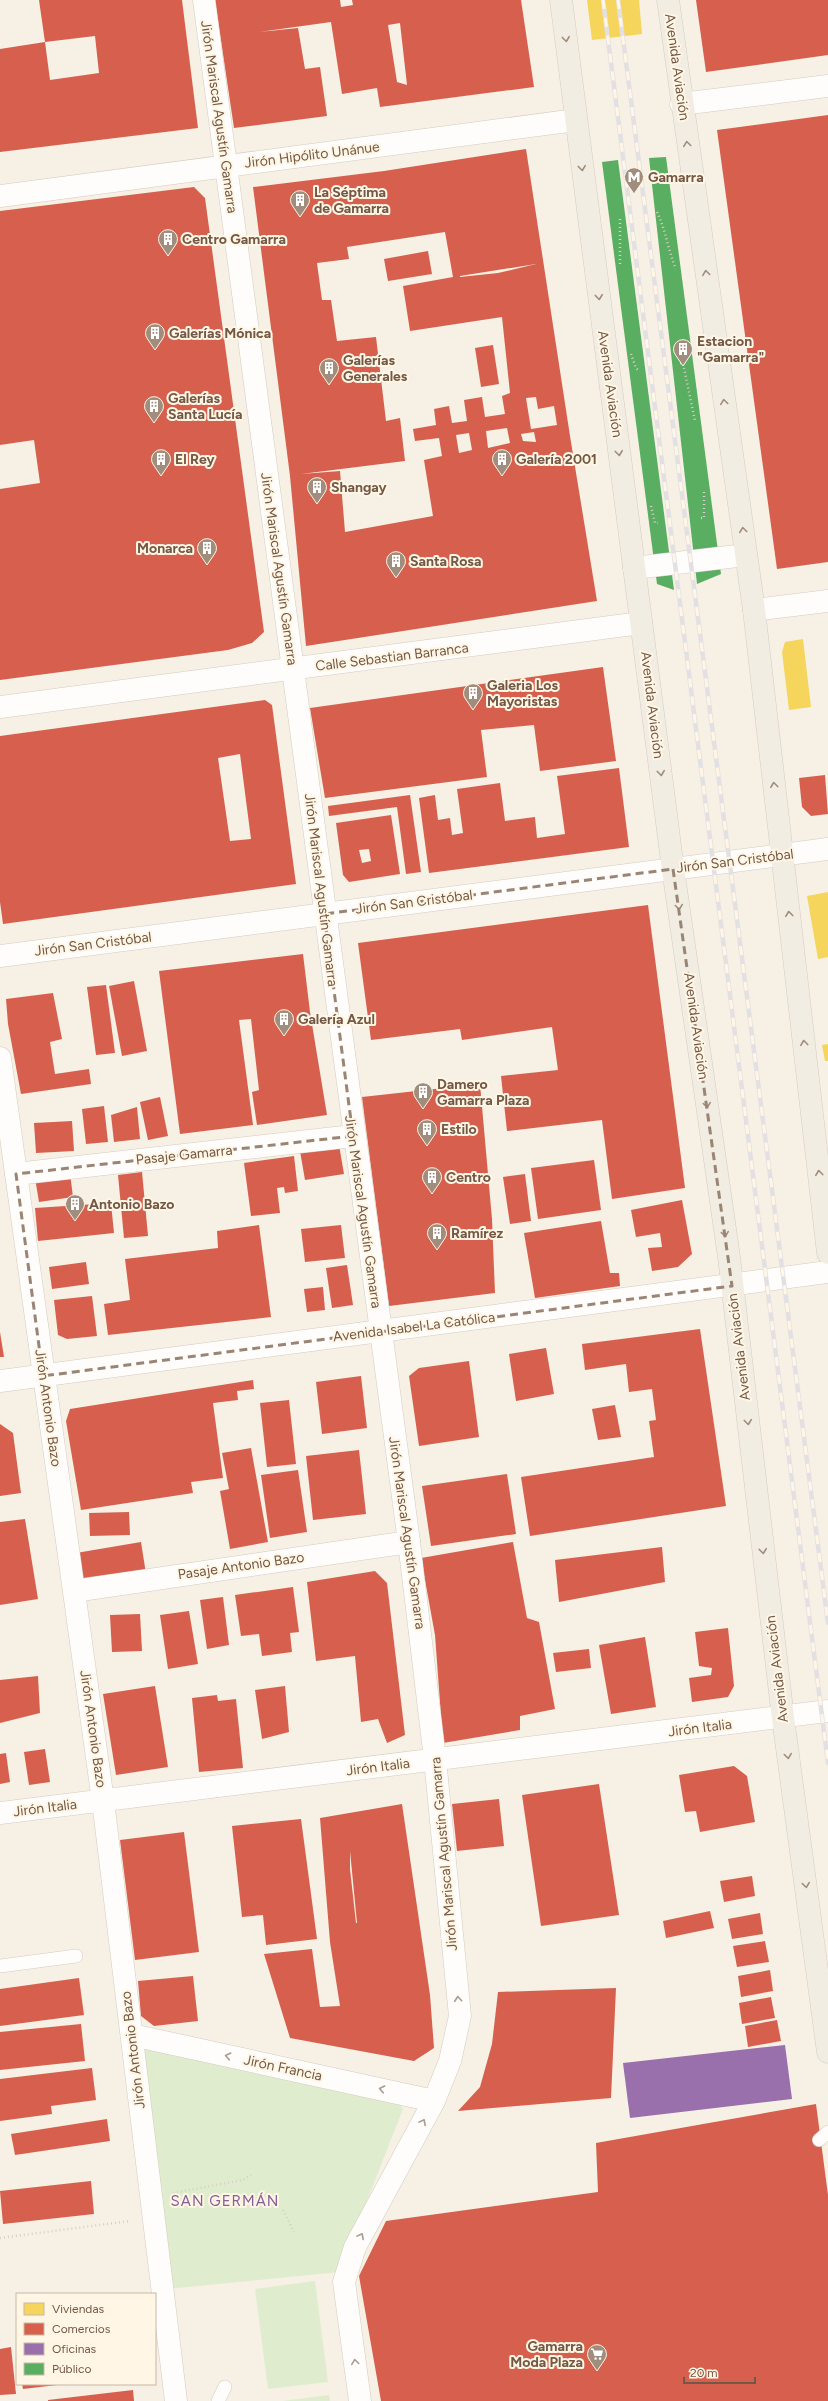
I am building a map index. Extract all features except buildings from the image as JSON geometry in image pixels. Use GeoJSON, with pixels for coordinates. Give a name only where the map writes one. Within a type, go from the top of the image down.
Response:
{"type":"FeatureCollection","features":[{"type":"Feature","properties":{"kind":"main road","name":"Avenida Aviación"},"geometry":{"type":"LineString","coordinates":[[561,0],[673,869],[732,1286],[783,1718],[828,2052]]}},
{"type":"Feature","properties":{"kind":"main road","name":"Avenida Aviación"},"geometry":{"type":"LineString","coordinates":[[668,0],[681,104],[754,610],[828,1253]]}},
{"type":"Feature","properties":{"kind":"street","name":"Jirón Mariscal Agustín Gamarra"},"geometry":{"type":"LineString","coordinates":[[204,0],[353,1136],[408,1542],[435,1759],[460,2016],[450,2061],[434,2101],[355,2247],[344,2282],[360,2401]]}},
{"type":"Feature","properties":{"kind":"street"},"geometry":{"type":"LineString","coordinates":[[681,104],[828,86]]}},
{"type":"Feature","properties":{"kind":"street","name":"Jirón Hipólito Unánue"},"geometry":{"type":"LineString","coordinates":[[0,196],[576,120]]}},
{"type":"Feature","properties":{"kind":"street"},"geometry":{"type":"LineString","coordinates":[[634,568],[746,555]]}},
{"type":"Feature","properties":{"kind":"street"},"geometry":{"type":"LineString","coordinates":[[754,610],[828,601]]}},
{"type":"Feature","properties":{"kind":"street","name":"Calle Sebastian Barranca"},"geometry":{"type":"LineString","coordinates":[[0,707],[292,670],[641,623]]}},
{"type":"Feature","properties":{"kind":"street","name":"Jirón San Cristóbal"},"geometry":{"type":"LineString","coordinates":[[0,956],[828,849]]}},
{"type":"Feature","properties":{"kind":"street","name":"Jirón Antonio Bazo"},"geometry":{"type":"LineString","coordinates":[[0,1058],[103,1801],[176,2401]]}},
{"type":"Feature","properties":{"kind":"street","name":"Pasaje Gamarra"},"geometry":{"type":"LineString","coordinates":[[16,1174],[353,1136]]}},
{"type":"Feature","properties":{"kind":"street","name":"Avenida Isabel La Católica"},"geometry":{"type":"LineString","coordinates":[[0,1381],[732,1286],[828,1272]]}},
{"type":"Feature","properties":{"kind":"street","name":"Pasaje Antonio Bazo"},"geometry":{"type":"LineString","coordinates":[[74,1591],[408,1542]]}},
{"type":"Feature","properties":{"kind":"street","name":"Jirón Italia"},"geometry":{"type":"LineString","coordinates":[[0,1813],[435,1759],[783,1718],[828,1711]]}},
{"type":"Feature","properties":{"kind":"street","name":"Jirón Francia"},"geometry":{"type":"LineString","coordinates":[[132,2035],[434,2101]]}},
{"type":"Feature","properties":{"kind":"lane"},"geometry":{"type":"LineString","coordinates":[[0,1966],[76,1956]]}},
{"type":"Feature","properties":{"kind":"lane"},"geometry":{"type":"LineString","coordinates":[[218,2401],[225,2387]]}},
{"type":"Feature","properties":{"kind":"path"},"geometry":{"type":"LineString","coordinates":[[657,212],[667,233],[669,252],[676,269]]}},
{"type":"Feature","properties":{"kind":"path"},"geometry":{"type":"LineString","coordinates":[[620,219],[620,268]]}},
{"type":"Feature","properties":{"kind":"path"},"geometry":{"type":"LineString","coordinates":[[630,350],[636,368],[639,371]]}},
{"type":"Feature","properties":{"kind":"path"},"geometry":{"type":"LineString","coordinates":[[680,363],[683,363],[696,421]]}},
{"type":"Feature","properties":{"kind":"path"},"geometry":{"type":"LineString","coordinates":[[701,518],[704,518],[704,490]]}},
{"type":"Feature","properties":{"kind":"path"},"geometry":{"type":"LineString","coordinates":[[166,2194],[243,2180],[252,2175]]}},
{"type":"Feature","properties":{"kind":"path"},"geometry":{"type":"LineString","coordinates":[[283,2210],[294,2232]]}},
{"type":"Feature","properties":{"kind":"path"},"geometry":{"type":"LineString","coordinates":[[0,2238],[154,2218]]}},
{"type":"Feature","properties":{"kind":"highlighted area"},"geometry":{"type":"Polygon","coordinates":[[[673,869],[732,1286],[43,1376],[16,1174],[353,1136],[324,914],[673,869]]]}},
{"type":"Feature","properties":{"kind":"green space"},"geometry":{"type":"Polygon","coordinates":[[[136,2043],[400,2102],[403,2109],[339,2272],[167,2289],[136,2043]]]}},
{"type":"Feature","properties":{"kind":"green space"},"geometry":{"type":"Polygon","coordinates":[[[315,2281],[328,2382],[268,2389],[255,2289],[315,2281]]]}},
{"type":"Feature","properties":{"kind":"green space"},"geometry":{"type":"Polygon","coordinates":[[[329,2395],[330,2401],[283,2401],[329,2395]]]}},
{"type":"Feature","properties":{"kind":"railway"},"geometry":{"type":"LineString","coordinates":[[603,0],[828,1763]]}},
{"type":"Feature","properties":{"kind":"railway"},"geometry":{"type":"LineString","coordinates":[[618,0],[828,1623]]}},
{"type":"Feature","properties":{"kind":"place","name":"Gamarra"},"geometry":{"type":"Point","coordinates":[634,194]}},
{"type":"Feature","properties":{"kind":"place","name":"La Séptima de Gamarra"},"geometry":{"type":"Point","coordinates":[300,217]}},
{"type":"Feature","properties":{"kind":"place","name":"Centro Gamarra"},"geometry":{"type":"Point","coordinates":[168,256]}},
{"type":"Feature","properties":{"kind":"place","name":"Galerías Mónica"},"geometry":{"type":"Point","coordinates":[155,350]}},
{"type":"Feature","properties":{"kind":"place","name":"Estacion \"Gamarra\""},"geometry":{"type":"Point","coordinates":[683,366]}},
{"type":"Feature","properties":{"kind":"place","name":"Galerías Generales"},"geometry":{"type":"Point","coordinates":[329,385]}},
{"type":"Feature","properties":{"kind":"place","name":"Galerías Santa Lucía"},"geometry":{"type":"Point","coordinates":[154,423]}},
{"type":"Feature","properties":{"kind":"place","name":"El Rey"},"geometry":{"type":"Point","coordinates":[161,476]}},
{"type":"Feature","properties":{"kind":"place","name":"Galería 2001"},"geometry":{"type":"Point","coordinates":[502,476]}},
{"type":"Feature","properties":{"kind":"place","name":"Shangay"},"geometry":{"type":"Point","coordinates":[317,504]}},
{"type":"Feature","properties":{"kind":"place","name":"Monarca"},"geometry":{"type":"Point","coordinates":[207,565]}},
{"type":"Feature","properties":{"kind":"place","name":"Santa Rosa"},"geometry":{"type":"Point","coordinates":[396,578]}},
{"type":"Feature","properties":{"kind":"place","name":"Galeria Los Mayoristas"},"geometry":{"type":"Point","coordinates":[473,710]}},
{"type":"Feature","properties":{"kind":"place","name":"Galería Azul"},"geometry":{"type":"Point","coordinates":[284,1036]}},
{"type":"Feature","properties":{"kind":"place","name":"Damero Gamarra Plaza"},"geometry":{"type":"Point","coordinates":[423,1109]}},
{"type":"Feature","properties":{"kind":"place","name":"Estilo"},"geometry":{"type":"Point","coordinates":[427,1146]}},
{"type":"Feature","properties":{"kind":"place","name":"Centro"},"geometry":{"type":"Point","coordinates":[432,1194]}},
{"type":"Feature","properties":{"kind":"place","name":"Antonio Bazo"},"geometry":{"type":"Point","coordinates":[75,1221]}},
{"type":"Feature","properties":{"kind":"place","name":"Ramírez"},"geometry":{"type":"Point","coordinates":[437,1250]}},
{"type":"Feature","properties":{"kind":"place","name":"Gamarra Moda Plaza"},"geometry":{"type":"Point","coordinates":[597,2371]}},
{"type":"Feature","properties":{"kind":"district","name":"SAN GERMÁN"},"geometry":{"type":"Point","coordinates":[225,2201]}}]}
